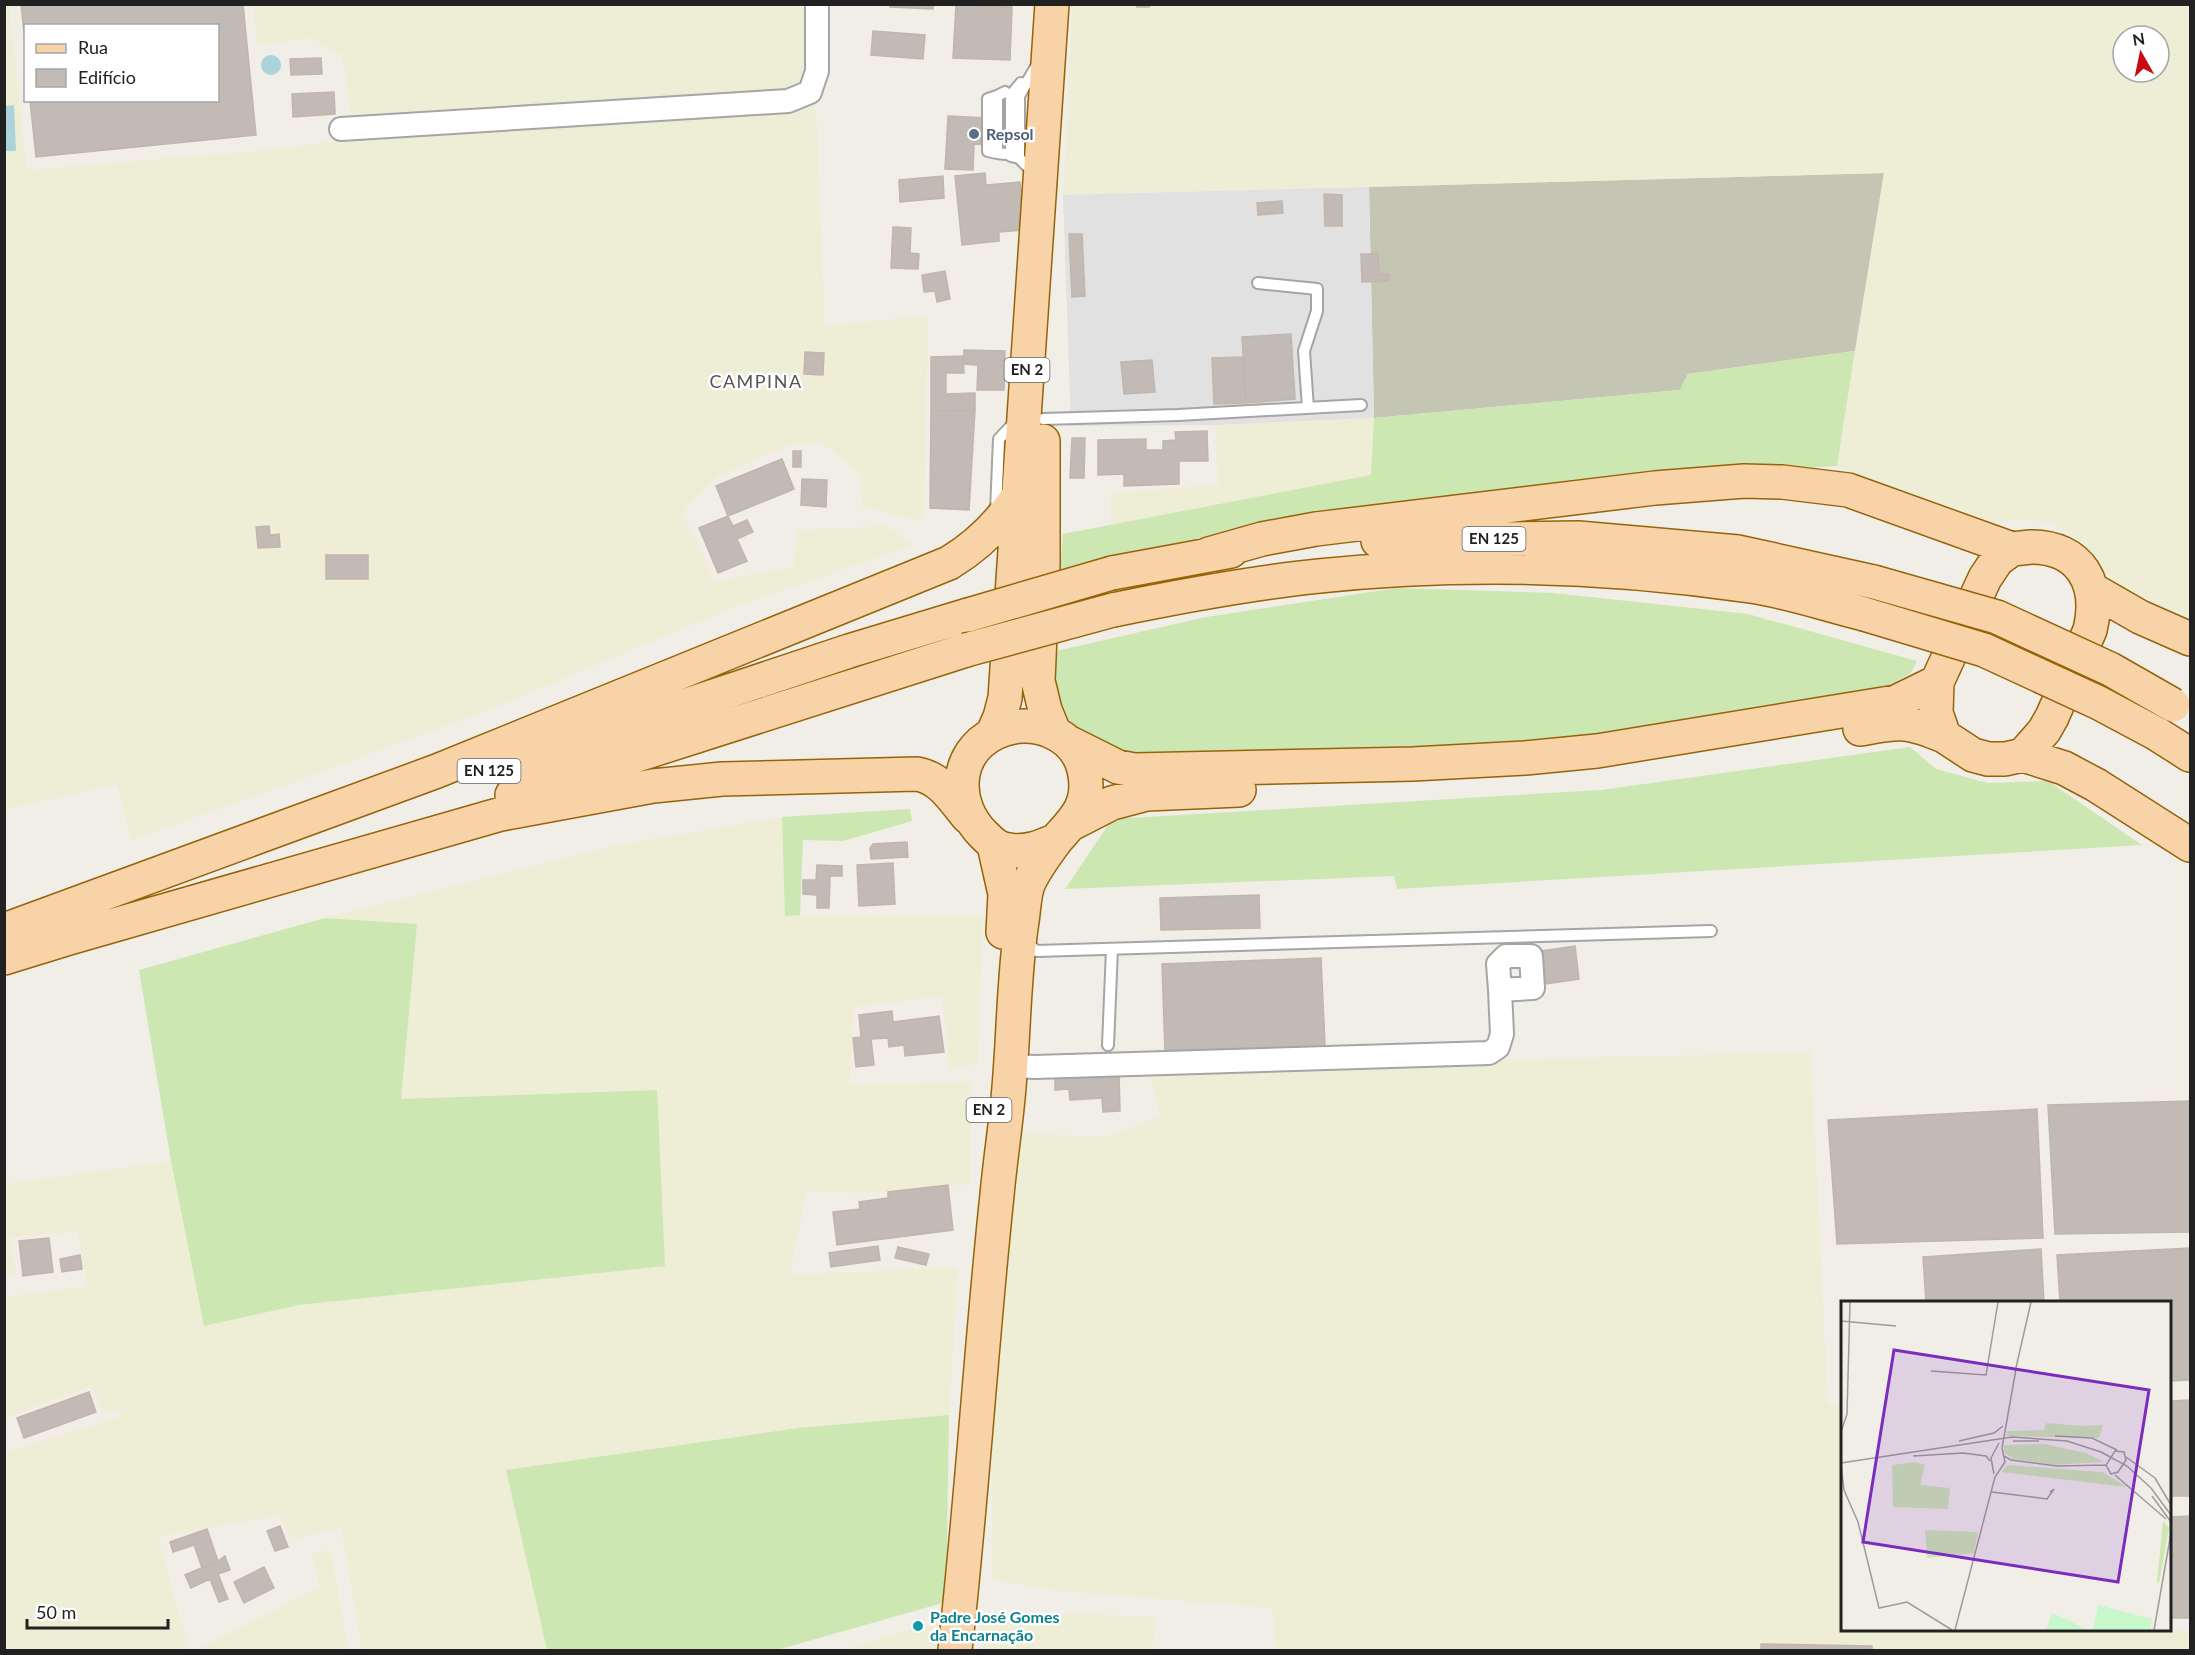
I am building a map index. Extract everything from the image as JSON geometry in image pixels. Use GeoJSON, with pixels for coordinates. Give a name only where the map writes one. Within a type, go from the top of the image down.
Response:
{"type":"FeatureCollection","features":[{"type":"Feature","properties":{"kind":"main road","name":"EN 2"},"geometry":{"type":"LineString","coordinates":[[955,1650],[997,1196],[1011,1065],[1026,958],[1028,882],[1065,832],[1085,793],[1085,774],[1079,757],[1061,737],[1045,710],[1038,681],[1043,564],[1033,414],[1040,182],[1053,4],[1033,414],[1020,493],[1005,698],[993,734]]}},
{"type":"Feature","properties":{"kind":"main road"},"geometry":{"type":"LineString","coordinates":[[1209,554],[1262,539],[1316,529],[1665,487],[1744,481],[1782,482],[1848,490],[2012,549],[2043,547],[2055,549],[2069,556],[2080,567],[2093,590],[2094,615],[2090,630],[2052,717],[2044,731],[2023,755]]}},
{"type":"Feature","properties":{"kind":"main road"},"geometry":{"type":"LineString","coordinates":[[6,939],[438,771],[949,563],[968,552],[996,526],[1020,493]]}},
{"type":"Feature","properties":{"kind":"main road","name":"EN 125"},"geometry":{"type":"LineString","coordinates":[[6,939],[658,714],[968,615],[1112,573],[1209,554],[1272,546],[1578,538],[1738,552],[1874,582],[1997,617],[2110,669],[2182,710]]}},
{"type":"Feature","properties":{"kind":"main road"},"geometry":{"type":"LineString","coordinates":[[1944,736],[1936,713],[1937,682],[1985,578],[1997,560],[2012,549]]}},
{"type":"Feature","properties":{"kind":"main road","name":"EN 125"},"geometry":{"type":"LineString","coordinates":[[6,939],[192,903],[579,772],[966,650],[1113,610],[1230,588],[1319,576],[1481,567],[1549,567],[1752,586],[1864,614],[1984,650],[2099,703],[2157,734],[2190,755]]}},
{"type":"Feature","properties":{"kind":"main road"},"geometry":{"type":"LineString","coordinates":[[2093,590],[2140,617],[2190,639]]}},
{"type":"Feature","properties":{"kind":"main road"},"geometry":{"type":"LineString","coordinates":[[1061,737],[1118,767],[1134,770],[1413,764],[1525,758],[1597,751],[1856,710],[1896,702],[1937,682]]}},
{"type":"Feature","properties":{"kind":"main road"},"geometry":{"type":"LineString","coordinates":[[192,903],[501,814],[653,786],[722,779],[887,773],[928,776],[947,792],[986,838],[1006,850],[1020,851],[1034,849],[1112,803],[1146,794],[1533,778],[1657,761],[1900,722],[1919,726],[1944,736],[1973,755],[1988,759],[2005,759],[2023,755],[2064,768],[2096,785],[2190,845]]}},
{"type":"Feature","properties":{"kind":"main road","name":"EN 2"},"geometry":{"type":"LineString","coordinates":[[981,1377],[984,1197],[1005,894],[986,838],[968,816],[964,807],[961,780],[967,762],[977,747],[993,734],[1026,725],[1061,737]]}},
{"type":"Feature","properties":{"kind":"street"},"geometry":{"type":"LineString","coordinates":[[341,129],[788,101],[810,92],[817,71],[817,4]]}},
{"type":"Feature","properties":{"kind":"street"},"geometry":{"type":"LineString","coordinates":[[1011,1065],[1035,1067],[1489,1053],[1498,1047],[1502,1034],[1500,990]]}},
{"type":"Feature","properties":{"kind":"lane"},"geometry":{"type":"LineString","coordinates":[[1008,155],[1019,96],[1050,41]]}},
{"type":"Feature","properties":{"kind":"lane"},"geometry":{"type":"LineString","coordinates":[[1008,155],[1011,95],[1034,71]]}},
{"type":"Feature","properties":{"kind":"lane"},"geometry":{"type":"LineString","coordinates":[[1022,82],[988,99],[988,152],[1008,155],[1033,171],[1040,182]]}},
{"type":"Feature","properties":{"kind":"lane"},"geometry":{"type":"LineString","coordinates":[[1001,94],[1008,155]]}},
{"type":"Feature","properties":{"kind":"lane"},"geometry":{"type":"LineString","coordinates":[[1258,283],[1317,289],[1317,311],[1304,351],[1308,408]]}},
{"type":"Feature","properties":{"kind":"lane"},"geometry":{"type":"LineString","coordinates":[[996,526],[999,439],[1033,414],[1178,415],[1361,405]]}},
{"type":"Feature","properties":{"kind":"lane"},"geometry":{"type":"LineString","coordinates":[[1053,950],[1026,958],[1027,943],[1036,951],[1053,950],[1711,931]]}},
{"type":"Feature","properties":{"kind":"lane"},"geometry":{"type":"LineString","coordinates":[[1108,1045],[1112,949]]}},
{"type":"Feature","properties":{"kind":"shaded area"},"geometry":{"type":"Polygon","coordinates":[[[4,5],[9,5],[27,170],[268,150],[353,139],[342,55],[310,38],[257,46],[253,5],[812,5],[825,325],[928,316],[924,522],[862,507],[859,473],[821,442],[788,446],[716,477],[683,512],[715,581],[793,567],[797,530],[886,526],[915,545],[742,604],[489,710],[131,840],[117,785],[5,809],[4,5]]]}},
{"type":"Feature","properties":{"kind":"shaded area"},"geometry":{"type":"Polygon","coordinates":[[[1073,5],[2190,5],[2190,619],[2115,584],[2086,545],[2052,522],[2020,520],[1973,524],[1837,466],[1884,173],[1063,195],[1073,5]]]}},
{"type":"Feature","properties":{"kind":"shaded area"},"geometry":{"type":"Polygon","coordinates":[[[1884,173],[1855,351],[1688,374],[1680,390],[1374,418],[1369,187],[1884,173]]]}},
{"type":"Feature","properties":{"kind":"shaded area"},"geometry":{"type":"Polygon","coordinates":[[[1369,187],[1374,418],[1215,425],[1071,426],[1063,195],[1369,187]]]}},
{"type":"Feature","properties":{"kind":"shaded area"},"geometry":{"type":"Polygon","coordinates":[[[1374,418],[1372,475],[1111,526],[1111,493],[1218,485],[1215,425],[1374,418]]]}},
{"type":"Feature","properties":{"kind":"shaded area"},"geometry":{"type":"Polygon","coordinates":[[[782,817],[785,915],[983,915],[978,1064],[950,1069],[942,996],[854,1007],[850,1084],[972,1082],[970,1185],[948,1185],[888,1192],[807,1191],[790,1275],[958,1267],[949,1415],[798,1428],[506,1470],[547,1650],[362,1650],[341,1528],[293,1539],[277,1516],[158,1537],[189,1650],[5,1650],[5,1452],[117,1418],[124,1409],[103,1414],[91,1386],[5,1418],[5,1297],[87,1286],[78,1232],[10,1237],[16,1275],[5,1277],[5,1184],[171,1161],[204,1326],[299,1305],[657,1090],[400,1099],[417,924],[325,918],[622,844],[782,817]]]}},
{"type":"Feature","properties":{"kind":"shaded area"},"geometry":{"type":"Polygon","coordinates":[[[1811,1052],[1828,1405],[1841,1404],[1841,1631],[2190,1630],[2190,1650],[1276,1650],[1272,1608],[1060,1591],[992,1580],[992,1427],[1015,1134],[1109,1136],[1160,1116],[1148,1069],[1811,1052]]]}},
{"type":"Feature","properties":{"kind":"shaded area"},"geometry":{"type":"Polygon","coordinates":[[[331,1550],[348,1650],[196,1650],[320,1587],[312,1553],[331,1550]]]}},
{"type":"Feature","properties":{"kind":"shaded area"},"geometry":{"type":"Polygon","coordinates":[[[982,1612],[1157,1616],[1152,1650],[981,1650],[982,1612]]]}},
{"type":"Feature","properties":{"kind":"shaded area"},"geometry":{"type":"Polygon","coordinates":[[[944,1619],[940,1650],[843,1650],[944,1619]]]}},
{"type":"Feature","properties":{"kind":"green space"},"geometry":{"type":"Polygon","coordinates":[[[1855,351],[1837,466],[1598,481],[1060,571],[1063,534],[1371,475],[1374,418],[1680,390],[1688,374],[1855,351]]]}},
{"type":"Feature","properties":{"kind":"green space"},"geometry":{"type":"Polygon","coordinates":[[[1397,588],[1554,593],[1748,614],[1917,661],[1911,673],[1889,685],[1795,708],[1500,752],[1145,759],[1102,751],[1063,721],[1053,691],[1056,651],[1206,617],[1397,588]]]}},
{"type":"Feature","properties":{"kind":"green space"},"geometry":{"type":"Polygon","coordinates":[[[1910,747],[1936,769],[1988,783],[2048,781],[2142,845],[1397,889],[1394,876],[1065,889],[1112,819],[1601,790],[1910,747]]]}},
{"type":"Feature","properties":{"kind":"green space"},"geometry":{"type":"Polygon","coordinates":[[[910,809],[912,821],[843,841],[803,840],[800,915],[785,916],[782,817],[910,809]]]}},
{"type":"Feature","properties":{"kind":"green space"},"geometry":{"type":"Polygon","coordinates":[[[325,918],[417,924],[401,1099],[657,1090],[665,1266],[299,1305],[204,1326],[171,1161],[139,970],[325,918]]]}},
{"type":"Feature","properties":{"kind":"green space"},"geometry":{"type":"Polygon","coordinates":[[[949,1415],[946,1602],[777,1650],[547,1650],[506,1470],[798,1428],[949,1415]]]}},
{"type":"Feature","properties":{"kind":"water"},"geometry":{"type":"Polygon","coordinates":[[[267,55],[275,55],[281,61],[281,69],[275,75],[267,75],[261,69],[261,61],[267,55]]]}},
{"type":"Feature","properties":{"kind":"water"},"geometry":{"type":"Polygon","coordinates":[[[14,105],[16,151],[5,151],[5,106],[14,105]]]}},
{"type":"Feature","properties":{"kind":"building"},"geometry":{"type":"Polygon","coordinates":[[[21,4],[243,4],[256,135],[36,157],[30,102],[219,102],[219,24],[24,24],[24,33],[21,4]]]}},
{"type":"Feature","properties":{"kind":"building"},"geometry":{"type":"Polygon","coordinates":[[[890,4],[933,4],[933,9],[890,7],[890,4]]]}},
{"type":"Feature","properties":{"kind":"building"},"geometry":{"type":"Polygon","coordinates":[[[1137,4],[1150,4],[1149,7],[1137,7],[1137,4]]]}},
{"type":"Feature","properties":{"kind":"building"},"geometry":{"type":"Polygon","coordinates":[[[956,5],[1012,7],[1010,60],[953,58],[956,5]]]}},
{"type":"Feature","properties":{"kind":"building"},"geometry":{"type":"Polygon","coordinates":[[[873,31],[925,35],[923,59],[871,55],[873,31]]]}},
{"type":"Feature","properties":{"kind":"building"},"geometry":{"type":"Polygon","coordinates":[[[321,58],[322,74],[291,75],[290,59],[321,58]]]}},
{"type":"Feature","properties":{"kind":"building"},"geometry":{"type":"Polygon","coordinates":[[[334,92],[335,114],[293,117],[292,94],[334,92]]]}},
{"type":"Feature","properties":{"kind":"building"},"geometry":{"type":"Polygon","coordinates":[[[948,116],[1027,120],[1025,147],[974,144],[973,170],[945,169],[948,116]]]}},
{"type":"Feature","properties":{"kind":"building"},"geometry":{"type":"Polygon","coordinates":[[[985,173],[986,185],[1020,182],[1024,230],[999,232],[999,241],[962,245],[955,176],[985,173]]]}},
{"type":"Feature","properties":{"kind":"building"},"geometry":{"type":"Polygon","coordinates":[[[943,176],[944,198],[900,202],[899,180],[943,176]]]}},
{"type":"Feature","properties":{"kind":"building"},"geometry":{"type":"Polygon","coordinates":[[[1324,194],[1342,195],[1342,226],[1325,226],[1324,194]]]}},
{"type":"Feature","properties":{"kind":"building"},"geometry":{"type":"Polygon","coordinates":[[[1282,201],[1283,213],[1258,215],[1257,203],[1282,201]]]}},
{"type":"Feature","properties":{"kind":"building"},"geometry":{"type":"Polygon","coordinates":[[[893,227],[911,228],[910,253],[919,254],[918,269],[891,268],[893,227]]]}},
{"type":"Feature","properties":{"kind":"building"},"geometry":{"type":"Polygon","coordinates":[[[1069,234],[1082,234],[1085,296],[1072,297],[1069,234]]]}},
{"type":"Feature","properties":{"kind":"building"},"geometry":{"type":"Polygon","coordinates":[[[1361,254],[1378,254],[1379,274],[1388,274],[1389,281],[1362,282],[1361,254]]]}},
{"type":"Feature","properties":{"kind":"building"},"geometry":{"type":"Polygon","coordinates":[[[945,271],[950,299],[937,302],[935,291],[924,292],[922,275],[945,271]]]}},
{"type":"Feature","properties":{"kind":"building"},"geometry":{"type":"Polygon","coordinates":[[[1291,334],[1295,399],[1246,403],[1242,337],[1291,334]]]}},
{"type":"Feature","properties":{"kind":"building"},"geometry":{"type":"Polygon","coordinates":[[[964,350],[1005,351],[1004,390],[977,390],[978,365],[963,364],[964,350]]]}},
{"type":"Feature","properties":{"kind":"building"},"geometry":{"type":"Polygon","coordinates":[[[805,352],[824,353],[823,375],[804,374],[805,352]]]}},
{"type":"Feature","properties":{"kind":"building"},"geometry":{"type":"Polygon","coordinates":[[[963,356],[964,373],[946,373],[946,394],[975,393],[975,410],[931,411],[931,357],[963,356]]]}},
{"type":"Feature","properties":{"kind":"building"},"geometry":{"type":"Polygon","coordinates":[[[1243,357],[1246,403],[1214,404],[1212,358],[1243,357]]]}},
{"type":"Feature","properties":{"kind":"building"},"geometry":{"type":"Polygon","coordinates":[[[1152,360],[1155,392],[1124,394],[1121,362],[1152,360]]]}},
{"type":"Feature","properties":{"kind":"building"},"geometry":{"type":"Polygon","coordinates":[[[975,410],[969,510],[930,508],[931,411],[975,410]]]}},
{"type":"Feature","properties":{"kind":"building"},"geometry":{"type":"Polygon","coordinates":[[[1207,431],[1208,461],[1179,461],[1179,484],[1124,486],[1124,474],[1098,475],[1098,440],[1146,439],[1146,450],[1163,450],[1163,441],[1176,440],[1175,432],[1207,431]]]}},
{"type":"Feature","properties":{"kind":"building"},"geometry":{"type":"Polygon","coordinates":[[[1072,438],[1085,438],[1084,478],[1070,478],[1072,438]]]}},
{"type":"Feature","properties":{"kind":"building"},"geometry":{"type":"Polygon","coordinates":[[[793,451],[801,451],[801,467],[793,467],[793,451]]]}},
{"type":"Feature","properties":{"kind":"building"},"geometry":{"type":"Polygon","coordinates":[[[782,459],[794,489],[728,516],[716,486],[782,459]]]}},
{"type":"Feature","properties":{"kind":"building"},"geometry":{"type":"Polygon","coordinates":[[[802,479],[827,480],[826,507],[801,505],[802,479]]]}},
{"type":"Feature","properties":{"kind":"building"},"geometry":{"type":"Polygon","coordinates":[[[728,516],[733,526],[747,520],[753,532],[737,539],[747,561],[718,573],[699,528],[728,516]]]}},
{"type":"Feature","properties":{"kind":"building"},"geometry":{"type":"Polygon","coordinates":[[[269,526],[270,535],[279,534],[280,547],[258,548],[256,527],[269,526]]]}},
{"type":"Feature","properties":{"kind":"building"},"geometry":{"type":"Polygon","coordinates":[[[326,555],[368,555],[368,579],[326,579],[326,555]]]}},
{"type":"Feature","properties":{"kind":"building"},"geometry":{"type":"Polygon","coordinates":[[[907,842],[908,857],[871,859],[870,848],[873,844],[907,842]]]}},
{"type":"Feature","properties":{"kind":"building"},"geometry":{"type":"Polygon","coordinates":[[[893,863],[895,904],[859,906],[857,865],[893,863]]]}},
{"type":"Feature","properties":{"kind":"building"},"geometry":{"type":"Polygon","coordinates":[[[817,865],[842,866],[842,876],[830,876],[829,908],[817,908],[817,895],[803,894],[803,880],[816,880],[817,865]]]}},
{"type":"Feature","properties":{"kind":"building"},"geometry":{"type":"Polygon","coordinates":[[[1259,895],[1260,928],[1161,930],[1160,898],[1259,895]]]}},
{"type":"Feature","properties":{"kind":"building"},"geometry":{"type":"Polygon","coordinates":[[[1575,946],[1579,979],[1546,984],[1541,951],[1575,946]]]}},
{"type":"Feature","properties":{"kind":"building"},"geometry":{"type":"Polygon","coordinates":[[[1321,958],[1325,1046],[1165,1052],[1162,964],[1321,958]]]}},
{"type":"Feature","properties":{"kind":"building"},"geometry":{"type":"Polygon","coordinates":[[[892,1011],[893,1022],[939,1016],[944,1052],[905,1056],[904,1045],[889,1047],[888,1038],[871,1039],[874,1065],[856,1067],[853,1038],[861,1037],[859,1015],[892,1011]]]}},
{"type":"Feature","properties":{"kind":"building"},"geometry":{"type":"Polygon","coordinates":[[[1119,1072],[1120,1111],[1103,1112],[1102,1098],[1070,1100],[1069,1089],[1055,1090],[1055,1075],[1119,1072]]]}},
{"type":"Feature","properties":{"kind":"building"},"geometry":{"type":"Polygon","coordinates":[[[2190,1101],[2190,1232],[2055,1234],[2048,1105],[2190,1101]]]}},
{"type":"Feature","properties":{"kind":"building"},"geometry":{"type":"Polygon","coordinates":[[[2037,1109],[2043,1238],[1837,1244],[1828,1120],[2037,1109]]]}},
{"type":"Feature","properties":{"kind":"building"},"geometry":{"type":"Polygon","coordinates":[[[948,1185],[953,1230],[837,1245],[833,1212],[860,1209],[859,1202],[888,1198],[888,1192],[948,1185]]]}},
{"type":"Feature","properties":{"kind":"building"},"geometry":{"type":"Polygon","coordinates":[[[49,1238],[53,1272],[23,1276],[19,1241],[49,1238]]]}},
{"type":"Feature","properties":{"kind":"building"},"geometry":{"type":"Polygon","coordinates":[[[878,1246],[880,1260],[831,1267],[829,1253],[878,1246]]]}},
{"type":"Feature","properties":{"kind":"building"},"geometry":{"type":"Polygon","coordinates":[[[898,1247],[929,1254],[926,1265],[895,1258],[898,1247]]]}},
{"type":"Feature","properties":{"kind":"building"},"geometry":{"type":"Polygon","coordinates":[[[2190,1248],[2190,1380],[2171,1381],[2171,1301],[2060,1301],[2057,1255],[2190,1248]]]}},
{"type":"Feature","properties":{"kind":"building"},"geometry":{"type":"Polygon","coordinates":[[[2041,1249],[2044,1301],[1926,1301],[1923,1257],[2041,1249]]]}},
{"type":"Feature","properties":{"kind":"building"},"geometry":{"type":"Polygon","coordinates":[[[80,1255],[82,1269],[62,1272],[60,1259],[80,1255]]]}},
{"type":"Feature","properties":{"kind":"building"},"geometry":{"type":"Polygon","coordinates":[[[89,1392],[96,1412],[24,1438],[17,1418],[89,1392]]]}},
{"type":"Feature","properties":{"kind":"building"},"geometry":{"type":"Polygon","coordinates":[[[2190,1400],[2190,1496],[2171,1496],[2171,1401],[2190,1400]]]}},
{"type":"Feature","properties":{"kind":"building"},"geometry":{"type":"Polygon","coordinates":[[[2190,1516],[2190,1618],[2171,1618],[2171,1517],[2190,1516]]]}},
{"type":"Feature","properties":{"kind":"building"},"geometry":{"type":"Polygon","coordinates":[[[280,1526],[288,1547],[275,1551],[267,1531],[280,1526]]]}},
{"type":"Feature","properties":{"kind":"building"},"geometry":{"type":"Polygon","coordinates":[[[207,1529],[218,1561],[202,1568],[194,1545],[173,1552],[170,1542],[207,1529]]]}},
{"type":"Feature","properties":{"kind":"building"},"geometry":{"type":"Polygon","coordinates":[[[225,1556],[230,1570],[218,1574],[228,1599],[219,1602],[210,1579],[191,1588],[185,1575],[225,1556]]]}},
{"type":"Feature","properties":{"kind":"building"},"geometry":{"type":"Polygon","coordinates":[[[264,1567],[274,1588],[244,1603],[234,1582],[264,1567]]]}},
{"type":"Feature","properties":{"kind":"building"},"geometry":{"type":"Polygon","coordinates":[[[1761,1644],[1872,1646],[1872,1650],[1761,1650],[1761,1644]]]}},
{"type":"Feature","properties":{"kind":"place","name":"Repsol"},"geometry":{"type":"Point","coordinates":[974,134]}},
{"type":"Feature","properties":{"kind":"place","name":"Padre José Gomes da Encarnação"},"geometry":{"type":"Point","coordinates":[918,1626]}},
{"type":"Feature","properties":{"kind":"district","name":"CAMPINA"},"geometry":{"type":"Point","coordinates":[756,382]}}]}
